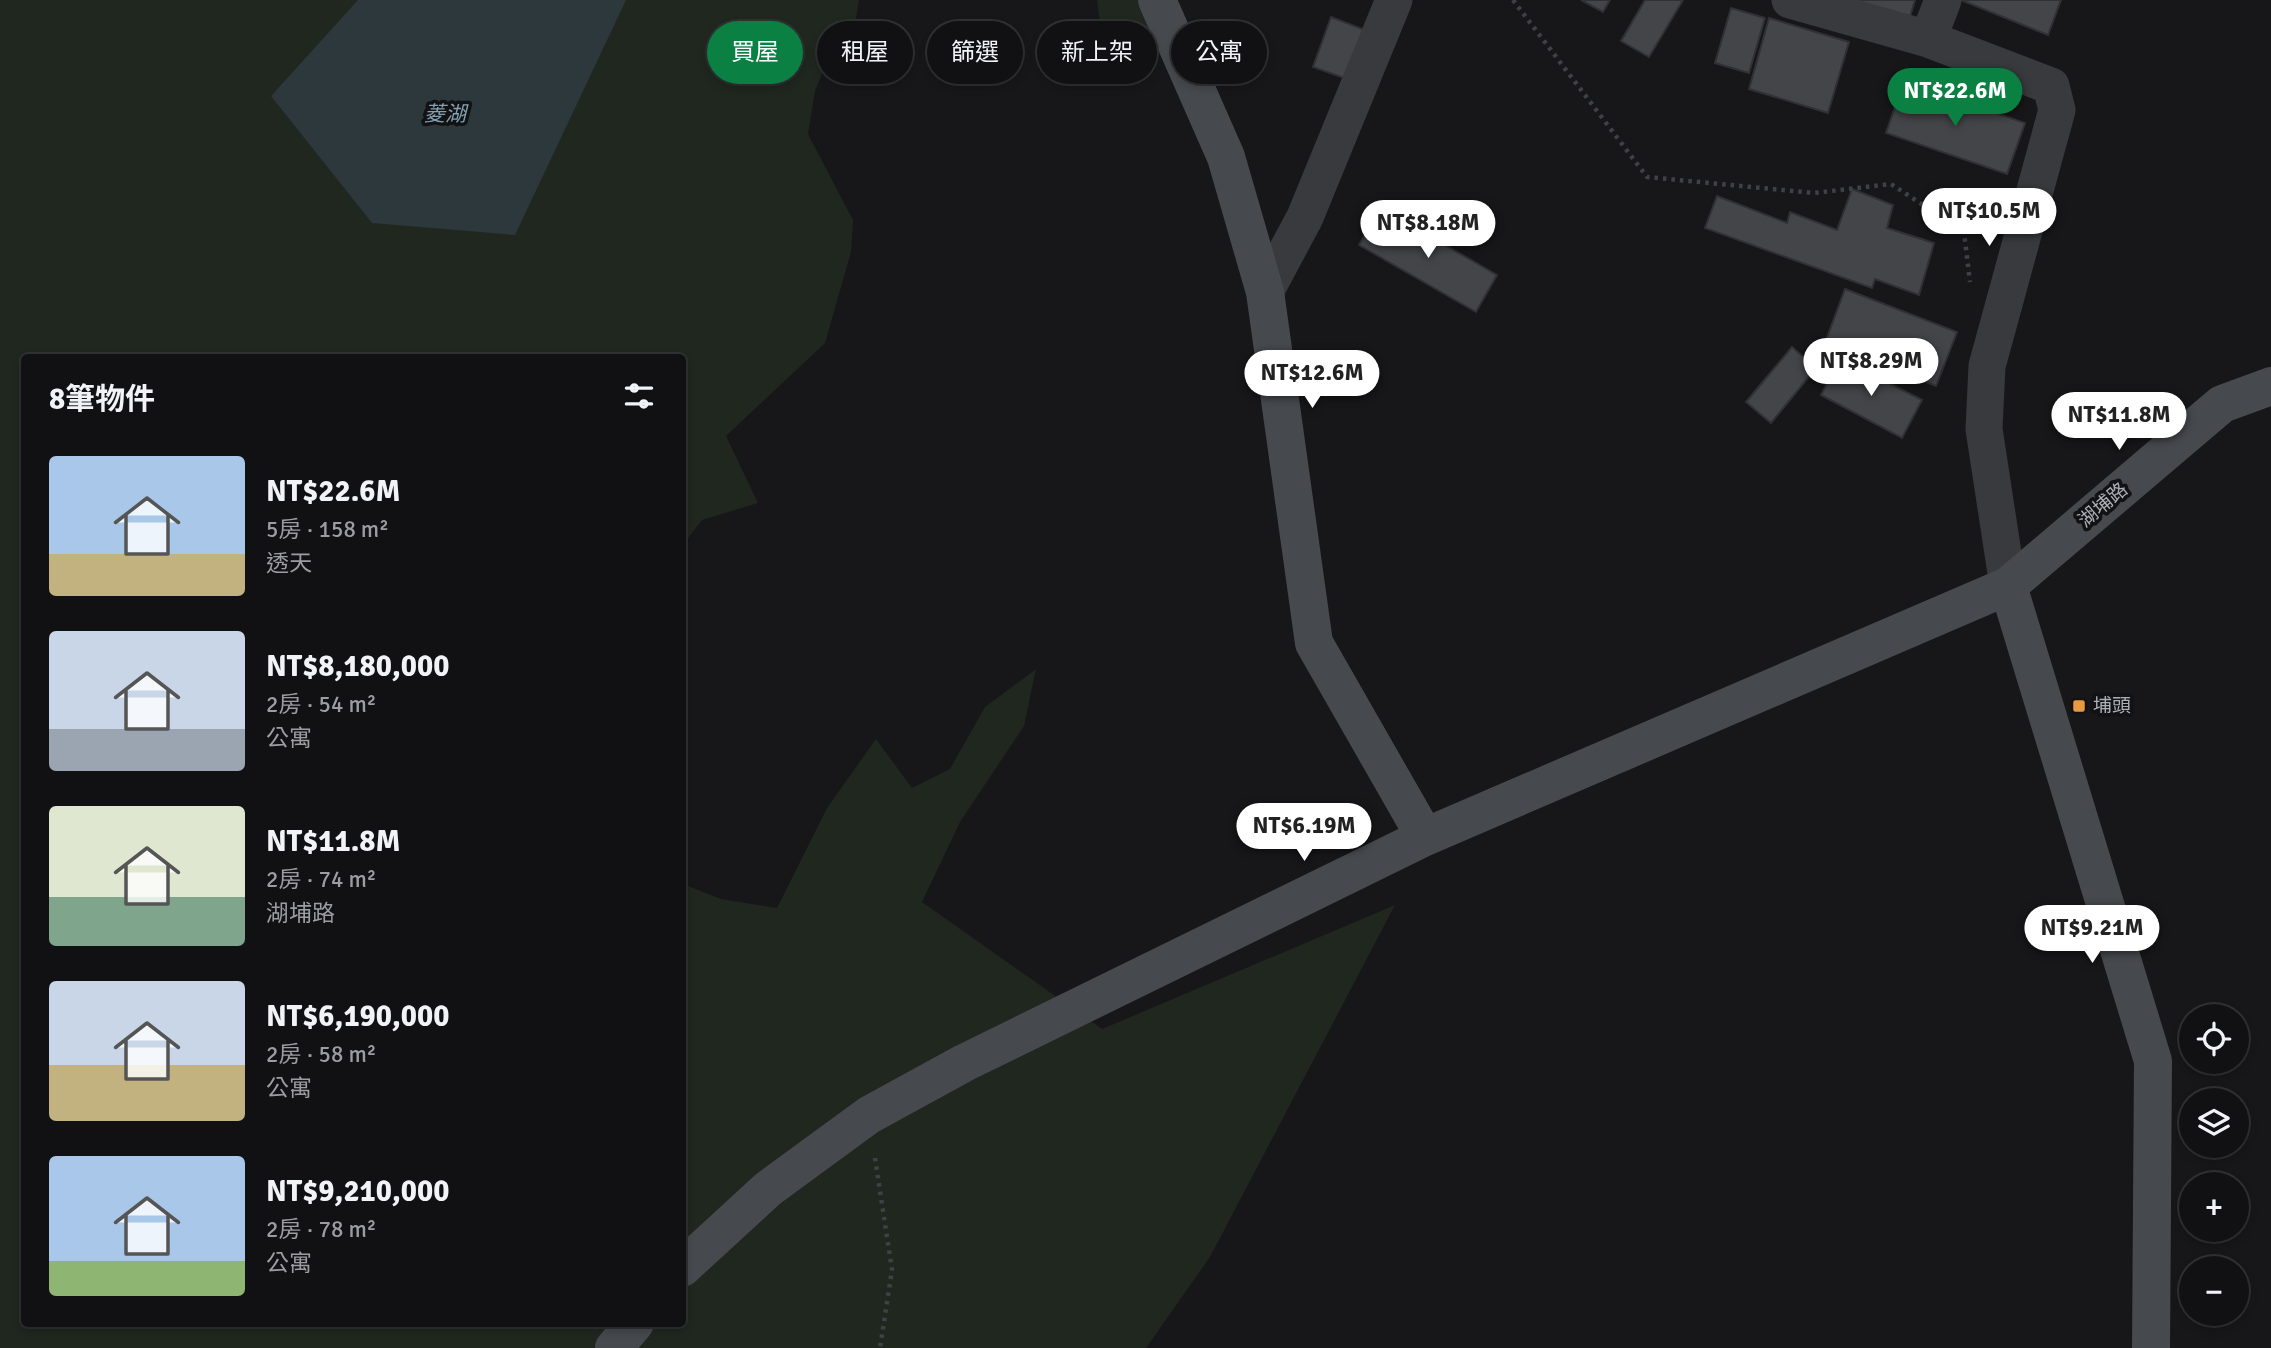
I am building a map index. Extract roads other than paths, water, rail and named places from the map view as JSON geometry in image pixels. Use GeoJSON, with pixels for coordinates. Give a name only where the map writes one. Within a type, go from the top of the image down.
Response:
{"type":"FeatureCollection","features":[{"type":"Feature","properties":{"kind":"street"},"geometry":{"type":"LineString","coordinates":[[1157,0],[1226,157],[1265,292],[1314,643],[1424,837]]}},
{"type":"Feature","properties":{"kind":"street"},"geometry":{"type":"LineString","coordinates":[[1265,292],[1305,217],[1394,0]]}},
{"type":"Feature","properties":{"kind":"street"},"geometry":{"type":"LineString","coordinates":[[1790,0],[1928,39],[2051,86],[2057,110],[1987,366],[1984,429],[2008,586],[2153,1061],[2151,1348]]}},
{"type":"Feature","properties":{"kind":"street"},"geometry":{"type":"LineString","coordinates":[[1928,39],[1943,0]]}},
{"type":"Feature","properties":{"kind":"street","name":"湖埔路"},"geometry":{"type":"LineString","coordinates":[[686,1264],[768,1189],[869,1115],[964,1063],[1424,837],[2008,586],[2222,404],[2271,386]]}},
{"type":"Feature","properties":{"kind":"street"},"geometry":{"type":"LineString","coordinates":[[614,1348],[632,1327]]}},
{"type":"Feature","properties":{"kind":"water","name":"菱湖"},"geometry":{"type":"Polygon","coordinates":[[[358,0],[626,0],[515,235],[372,223],[271,96],[358,0]]]}},
{"type":"Feature","properties":{"kind":"place","name":"埔頭"},"geometry":{"type":"Point","coordinates":[2079,706]}}]}
